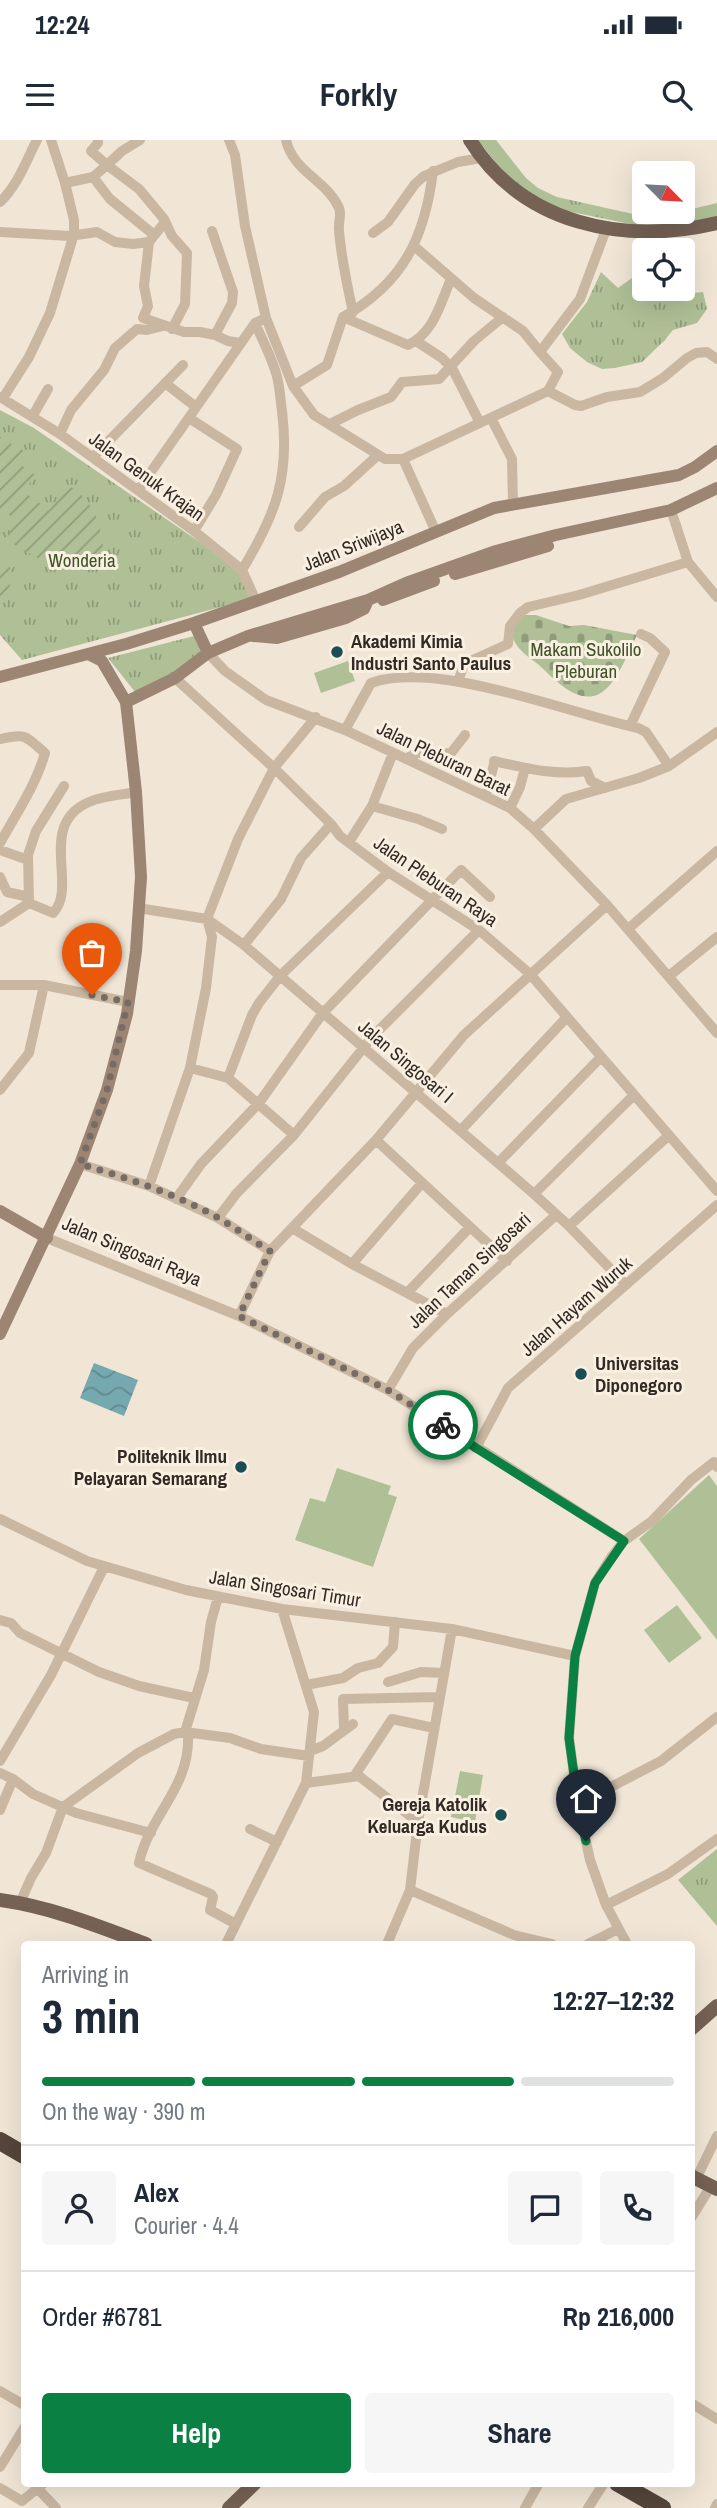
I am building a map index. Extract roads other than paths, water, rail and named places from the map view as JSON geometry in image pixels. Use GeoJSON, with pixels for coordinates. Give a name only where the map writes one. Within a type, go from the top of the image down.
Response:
{"type":"FeatureCollection","features":[{"type":"Feature","properties":{"kind":"highway"},"geometry":{"type":"LineString","coordinates":[[0,2141],[21,2153]]}},
{"type":"Feature","properties":{"kind":"highway"},"geometry":{"type":"LineString","coordinates":[[625,2487],[662,2508]]}},
{"type":"Feature","properties":{"kind":"main road"},"geometry":{"type":"LineString","coordinates":[[471,140],[481,158],[516,193],[548,212],[607,227],[649,232],[681,230],[717,223]]}},
{"type":"Feature","properties":{"kind":"main road","name":"Jalan Sriwijaya"},"geometry":{"type":"LineString","coordinates":[[104,655],[339,572],[483,512],[513,504],[678,475],[717,451]]}},
{"type":"Feature","properties":{"kind":"main road"},"geometry":{"type":"LineString","coordinates":[[126,702],[175,678],[208,653],[248,636],[369,600],[406,583],[496,551],[671,510],[717,488]]}},
{"type":"Feature","properties":{"kind":"main road"},"geometry":{"type":"LineString","coordinates":[[194,623],[208,653]]}},
{"type":"Feature","properties":{"kind":"main road"},"geometry":{"type":"LineString","coordinates":[[0,677],[88,654],[104,655]]}},
{"type":"Feature","properties":{"kind":"main road","name":"Jalan Singosari Raya"},"geometry":{"type":"LineString","coordinates":[[47,1238],[80,1164],[107,1090],[128,1002],[136,951],[141,877],[136,792],[126,702],[104,655]]}},
{"type":"Feature","properties":{"kind":"main road"},"geometry":{"type":"LineString","coordinates":[[0,1211],[47,1238],[0,1334]]}},
{"type":"Feature","properties":{"kind":"main road"},"geometry":{"type":"LineString","coordinates":[[0,1900],[79,1919],[138,1941]]}},
{"type":"Feature","properties":{"kind":"main road"},"geometry":{"type":"LineString","coordinates":[[695,2025],[717,2006]]}},
{"type":"Feature","properties":{"kind":"main road"},"geometry":{"type":"LineString","coordinates":[[695,2178],[714,2188]]}},
{"type":"Feature","properties":{"kind":"main road"},"geometry":{"type":"LineString","coordinates":[[229,2508],[251,2487]]}},
{"type":"Feature","properties":{"kind":"street"},"geometry":{"type":"LineString","coordinates":[[0,202],[20,174],[37,140]]}},
{"type":"Feature","properties":{"kind":"street"},"geometry":{"type":"LineString","coordinates":[[2,398],[29,357],[51,313],[74,234],[74,220],[65,183],[51,140]]}},
{"type":"Feature","properties":{"kind":"street"},"geometry":{"type":"LineString","coordinates":[[60,434],[71,410],[104,370],[115,348],[137,329],[168,327],[185,304],[187,253],[139,189],[91,151],[98,140]]}},
{"type":"Feature","properties":{"kind":"street"},"geometry":{"type":"LineString","coordinates":[[65,183],[93,177],[122,151],[140,140]]}},
{"type":"Feature","properties":{"kind":"street"},"geometry":{"type":"LineString","coordinates":[[229,140],[236,155],[260,320],[278,381],[285,461],[275,505],[242,570]]}},
{"type":"Feature","properties":{"kind":"street"},"geometry":{"type":"LineString","coordinates":[[286,140],[290,153],[301,169],[330,191],[340,212],[339,229],[353,312]]}},
{"type":"Feature","properties":{"kind":"street"},"geometry":{"type":"LineString","coordinates":[[373,233],[388,222],[415,184],[433,171],[458,162],[481,158]]}},
{"type":"Feature","properties":{"kind":"street"},"geometry":{"type":"LineString","coordinates":[[293,386],[327,365],[343,317],[353,312],[398,272],[414,246],[427,213],[433,171]]}},
{"type":"Feature","properties":{"kind":"street"},"geometry":{"type":"LineString","coordinates":[[93,177],[110,199],[151,238]]}},
{"type":"Feature","properties":{"kind":"street"},"geometry":{"type":"LineString","coordinates":[[0,232],[97,232],[115,242],[133,244],[151,238],[165,222]]}},
{"type":"Feature","properties":{"kind":"street"},"geometry":{"type":"LineString","coordinates":[[540,352],[584,291],[607,227]]}},
{"type":"Feature","properties":{"kind":"street"},"geometry":{"type":"LineString","coordinates":[[212,231],[233,292],[232,303],[215,335]]}},
{"type":"Feature","properties":{"kind":"street"},"geometry":{"type":"LineString","coordinates":[[151,238],[144,286],[148,306],[143,318],[184,332],[215,335],[240,344]]}},
{"type":"Feature","properties":{"kind":"street"},"geometry":{"type":"LineString","coordinates":[[260,320],[293,386],[311,412],[388,460],[403,459],[548,391],[558,372],[523,331],[474,298],[414,246]]}},
{"type":"Feature","properties":{"kind":"street"},"geometry":{"type":"LineString","coordinates":[[343,317],[408,345],[416,341],[432,324],[451,279]]}},
{"type":"Feature","properties":{"kind":"street"},"geometry":{"type":"LineString","coordinates":[[330,424],[393,396],[402,382],[436,380],[452,368],[474,341],[503,317]]}},
{"type":"Feature","properties":{"kind":"street"},"geometry":{"type":"LineString","coordinates":[[139,489],[240,344],[260,320]]}},
{"type":"Feature","properties":{"kind":"street"},"geometry":{"type":"LineString","coordinates":[[416,341],[452,368],[480,423]]}},
{"type":"Feature","properties":{"kind":"street"},"geometry":{"type":"LineString","coordinates":[[548,391],[575,405],[585,405],[600,399],[648,389],[696,353],[707,352],[717,359]]}},
{"type":"Feature","properties":{"kind":"street"},"geometry":{"type":"LineString","coordinates":[[93,457],[183,365]]}},
{"type":"Feature","properties":{"kind":"street"},"geometry":{"type":"LineString","coordinates":[[165,383],[196,407]]}},
{"type":"Feature","properties":{"kind":"street"},"geometry":{"type":"LineString","coordinates":[[32,417],[48,389]]}},
{"type":"Feature","properties":{"kind":"street","name":"Jalan Genuk Krajan"},"geometry":{"type":"LineString","coordinates":[[2,398],[60,434],[194,531],[242,570],[256,601]]}},
{"type":"Feature","properties":{"kind":"street"},"geometry":{"type":"LineString","coordinates":[[189,418],[237,449],[216,495],[194,531]]}},
{"type":"Feature","properties":{"kind":"street"},"geometry":{"type":"LineString","coordinates":[[491,418],[512,459],[513,504]]}},
{"type":"Feature","properties":{"kind":"street"},"geometry":{"type":"LineString","coordinates":[[299,527],[325,497],[344,486],[378,455]]}},
{"type":"Feature","properties":{"kind":"street"},"geometry":{"type":"LineString","coordinates":[[403,459],[436,532]]}},
{"type":"Feature","properties":{"kind":"street"},"geometry":{"type":"LineString","coordinates":[[671,510],[688,562],[717,597]]}},
{"type":"Feature","properties":{"kind":"street"},"geometry":{"type":"LineString","coordinates":[[458,682],[464,664],[508,644],[510,626],[528,607],[579,595],[688,562]]}},
{"type":"Feature","properties":{"kind":"street"},"geometry":{"type":"LineString","coordinates":[[630,726],[665,652],[650,638],[641,634]]}},
{"type":"Feature","properties":{"kind":"street","name":"Jalan Pleburan Barat"},"geometry":{"type":"LineString","coordinates":[[208,653],[225,671],[266,700],[316,717],[510,808],[534,829],[607,905],[715,1025]]}},
{"type":"Feature","properties":{"kind":"street"},"geometry":{"type":"LineString","coordinates":[[345,730],[369,685],[415,676],[458,682],[630,726],[646,732],[669,766]]}},
{"type":"Feature","properties":{"kind":"street","name":"Jalan Pleburan Raya"},"geometry":{"type":"LineString","coordinates":[[175,678],[274,768],[335,831],[388,873],[479,930],[530,974],[717,1191]]}},
{"type":"Feature","properties":{"kind":"street"},"geometry":{"type":"LineString","coordinates":[[149,1186],[190,1068],[206,988],[212,937],[207,919],[238,839],[274,768],[316,717]]}},
{"type":"Feature","properties":{"kind":"street"},"geometry":{"type":"LineString","coordinates":[[534,829],[566,799],[639,778],[669,766],[717,732]]}},
{"type":"Feature","properties":{"kind":"street"},"geometry":{"type":"LineString","coordinates":[[0,739],[20,735],[45,753],[27,796],[0,843]]}},
{"type":"Feature","properties":{"kind":"street"},"geometry":{"type":"LineString","coordinates":[[406,758],[423,751],[451,753],[465,735]]}},
{"type":"Feature","properties":{"kind":"street"},"geometry":{"type":"LineString","coordinates":[[349,842],[372,806],[393,753]]}},
{"type":"Feature","properties":{"kind":"street"},"geometry":{"type":"LineString","coordinates":[[486,795],[494,762],[569,774],[587,771],[592,781],[605,788]]}},
{"type":"Feature","properties":{"kind":"street"},"geometry":{"type":"LineString","coordinates":[[510,808],[520,788],[525,768]]}},
{"type":"Feature","properties":{"kind":"street"},"geometry":{"type":"LineString","coordinates":[[29,900],[28,860],[36,831],[64,786]]}},
{"type":"Feature","properties":{"kind":"street"},"geometry":{"type":"LineString","coordinates":[[0,877],[7,892],[53,913],[57,911],[61,895],[60,836],[72,815],[89,801],[136,792]]}},
{"type":"Feature","properties":{"kind":"street"},"geometry":{"type":"LineString","coordinates":[[372,806],[442,829]]}},
{"type":"Feature","properties":{"kind":"street"},"geometry":{"type":"LineString","coordinates":[[244,945],[281,899],[301,858],[331,824]]}},
{"type":"Feature","properties":{"kind":"street"},"geometry":{"type":"LineString","coordinates":[[0,850],[28,860]]}},
{"type":"Feature","properties":{"kind":"street"},"geometry":{"type":"LineString","coordinates":[[628,929],[717,851]]}},
{"type":"Feature","properties":{"kind":"street"},"geometry":{"type":"LineString","coordinates":[[176,1199],[201,1164],[258,1102],[322,1014],[461,870],[489,897]]}},
{"type":"Feature","properties":{"kind":"street"},"geometry":{"type":"LineString","coordinates":[[228,1078],[252,1015],[280,976],[388,873]]}},
{"type":"Feature","properties":{"kind":"street"},"geometry":{"type":"LineString","coordinates":[[0,922],[29,900]]}},
{"type":"Feature","properties":{"kind":"street"},"geometry":{"type":"LineString","coordinates":[[239,1316],[270,1251],[376,1140],[464,1035],[607,905]]}},
{"type":"Feature","properties":{"kind":"street","name":"Jalan Singosari I"},"geometry":{"type":"LineString","coordinates":[[138,908],[207,919],[244,945],[534,1194],[626,1285]]}},
{"type":"Feature","properties":{"kind":"street"},"geometry":{"type":"LineString","coordinates":[[218,1218],[236,1194],[294,1135],[363,1048],[479,930]]}},
{"type":"Feature","properties":{"kind":"street"},"geometry":{"type":"LineString","coordinates":[[669,976],[717,937]]}},
{"type":"Feature","properties":{"kind":"street"},"geometry":{"type":"LineString","coordinates":[[0,985],[44,985],[128,1002]]}},
{"type":"Feature","properties":{"kind":"street"},"geometry":{"type":"LineString","coordinates":[[0,1090],[29,1054],[44,985]]}},
{"type":"Feature","properties":{"kind":"street"},"geometry":{"type":"LineString","coordinates":[[461,1130],[567,1017]]}},
{"type":"Feature","properties":{"kind":"street"},"geometry":{"type":"LineString","coordinates":[[498,1163],[601,1057]]}},
{"type":"Feature","properties":{"kind":"street"},"geometry":{"type":"LineString","coordinates":[[190,1068],[228,1078],[294,1135]]}},
{"type":"Feature","properties":{"kind":"street"},"geometry":{"type":"LineString","coordinates":[[534,1194],[634,1095]]}},
{"type":"Feature","properties":{"kind":"street"},"geometry":{"type":"LineString","coordinates":[[569,1226],[668,1136]]}},
{"type":"Feature","properties":{"kind":"street"},"geometry":{"type":"LineString","coordinates":[[376,1140],[507,1261]]}},
{"type":"Feature","properties":{"kind":"street"},"geometry":{"type":"LineString","coordinates":[[80,1164],[149,1186],[218,1218],[270,1251]]}},
{"type":"Feature","properties":{"kind":"street"},"geometry":{"type":"LineString","coordinates":[[352,1264],[422,1183]]}},
{"type":"Feature","properties":{"kind":"street","name":"Jalan Hayam Wuruk"},"geometry":{"type":"LineString","coordinates":[[476,1448],[508,1388],[717,1205]]}},
{"type":"Feature","properties":{"kind":"street","name":"Jalan Taman Singosari"},"geometry":{"type":"LineString","coordinates":[[388,1390],[413,1348],[556,1215]]}},
{"type":"Feature","properties":{"kind":"street"},"geometry":{"type":"LineString","coordinates":[[407,1293],[470,1227]]}},
{"type":"Feature","properties":{"kind":"street"},"geometry":{"type":"LineString","coordinates":[[292,1228],[352,1264],[447,1314]]}},
{"type":"Feature","properties":{"kind":"street","name":"Jalan Singosari Raya"},"geometry":{"type":"LineString","coordinates":[[47,1238],[239,1316],[388,1390],[624,1541]]}},
{"type":"Feature","properties":{"kind":"street"},"geometry":{"type":"LineString","coordinates":[[625,1941],[606,1905],[590,1860],[578,1804],[569,1738],[575,1656],[595,1583],[624,1541],[652,1521],[680,1491],[716,1463]]}},
{"type":"Feature","properties":{"kind":"street","name":"Jalan Singosari Timur"},"geometry":{"type":"LineString","coordinates":[[0,1519],[31,1536],[104,1567],[218,1597],[282,1609],[452,1629],[575,1656]]}},
{"type":"Feature","properties":{"kind":"street"},"geometry":{"type":"LineString","coordinates":[[0,1761],[42,1693],[104,1567]]}},
{"type":"Feature","properties":{"kind":"street"},"geometry":{"type":"LineString","coordinates":[[218,1597],[204,1670],[187,1733],[188,1751],[181,1780],[150,1833],[139,1861],[140,1865],[211,1894],[213,1897],[210,1910],[236,1924]]}},
{"type":"Feature","properties":{"kind":"street"},"geometry":{"type":"LineString","coordinates":[[228,1941],[306,1783],[314,1712],[282,1609]]}},
{"type":"Feature","properties":{"kind":"street"},"geometry":{"type":"LineString","coordinates":[[0,1620],[11,1623],[16,1630],[61,1655],[138,1686],[194,1699]]}},
{"type":"Feature","properties":{"kind":"street"},"geometry":{"type":"LineString","coordinates":[[306,1685],[343,1678],[358,1668],[378,1663],[393,1647],[395,1622]]}},
{"type":"Feature","properties":{"kind":"street"},"geometry":{"type":"LineString","coordinates":[[388,1941],[410,1890],[418,1822],[452,1629]]}},
{"type":"Feature","properties":{"kind":"street"},"geometry":{"type":"LineString","coordinates":[[388,1682],[421,1672],[444,1674]]}},
{"type":"Feature","properties":{"kind":"street"},"geometry":{"type":"LineString","coordinates":[[20,1903],[46,1853],[63,1807],[138,1754],[174,1734],[230,1738],[261,1749],[309,1753],[348,1727],[342,1699],[439,1697]]}},
{"type":"Feature","properties":{"kind":"street"},"geometry":{"type":"LineString","coordinates":[[578,1804],[661,1761],[717,1717]]}},
{"type":"Feature","properties":{"kind":"street"},"geometry":{"type":"LineString","coordinates":[[355,1775],[391,1719],[434,1728]]}},
{"type":"Feature","properties":{"kind":"street"},"geometry":{"type":"LineString","coordinates":[[0,1773],[33,1794],[63,1807],[150,1833]]}},
{"type":"Feature","properties":{"kind":"street"},"geometry":{"type":"LineString","coordinates":[[306,1783],[355,1775],[418,1822]]}},
{"type":"Feature","properties":{"kind":"street"},"geometry":{"type":"LineString","coordinates":[[0,1810],[13,1779]]}},
{"type":"Feature","properties":{"kind":"street"},"geometry":{"type":"LineString","coordinates":[[250,1829],[277,1842]]}},
{"type":"Feature","properties":{"kind":"street"},"geometry":{"type":"LineString","coordinates":[[606,1905],[668,1874],[717,1839]]}},
{"type":"Feature","properties":{"kind":"street"},"geometry":{"type":"LineString","coordinates":[[410,1890],[514,1935],[539,1941]]}},
{"type":"Feature","properties":{"kind":"street"},"geometry":{"type":"LineString","coordinates":[[594,1941],[618,1929]]}},
{"type":"Feature","properties":{"kind":"street"},"geometry":{"type":"LineString","coordinates":[[695,2176],[717,2136]]}},
{"type":"Feature","properties":{"kind":"street"},"geometry":{"type":"LineString","coordinates":[[695,2213],[714,2188]]}},
{"type":"Feature","properties":{"kind":"street"},"geometry":{"type":"LineString","coordinates":[[0,2390],[21,2403]]}},
{"type":"Feature","properties":{"kind":"street"},"geometry":{"type":"LineString","coordinates":[[695,2405],[717,2419]]}},
{"type":"Feature","properties":{"kind":"street"},"geometry":{"type":"LineString","coordinates":[[0,2467],[21,2433]]}},
{"type":"Feature","properties":{"kind":"street"},"geometry":{"type":"LineString","coordinates":[[0,2487],[18,2505],[40,2487]]}},
{"type":"Feature","properties":{"kind":"street"},"geometry":{"type":"LineString","coordinates":[[42,2487],[56,2508]]}},
{"type":"Feature","properties":{"kind":"street"},"geometry":{"type":"LineString","coordinates":[[525,2508],[537,2487]]}},
{"type":"Feature","properties":{"kind":"street"},"geometry":{"type":"LineString","coordinates":[[588,2508],[601,2487]]}},
{"type":"Feature","properties":{"kind":"water"},"geometry":{"type":"Polygon","coordinates":[[[94,1363],[138,1380],[124,1416],[80,1398],[94,1363]]]}},
{"type":"Feature","properties":{"kind":"place","name":"Akademi Kimia Industri Santo Paulus"},"geometry":{"type":"Point","coordinates":[337,652]}},
{"type":"Feature","properties":{"kind":"place","name":"Universitas Diponegoro"},"geometry":{"type":"Point","coordinates":[581,1374]}},
{"type":"Feature","properties":{"kind":"place","name":"Politeknik Ilmu Pelayaran Semarang"},"geometry":{"type":"Point","coordinates":[241,1467]}},
{"type":"Feature","properties":{"kind":"place","name":"Gereja Katolik Keluarga Kudus"},"geometry":{"type":"Point","coordinates":[501,1815]}},
{"type":"Feature","properties":{"kind":"park label","name":"Wonderia"},"geometry":{"type":"Point","coordinates":[82,560]}},
{"type":"Feature","properties":{"kind":"park label","name":"Makam Sukolilo Pleburan"},"geometry":{"type":"Point","coordinates":[586,660]}}]}
